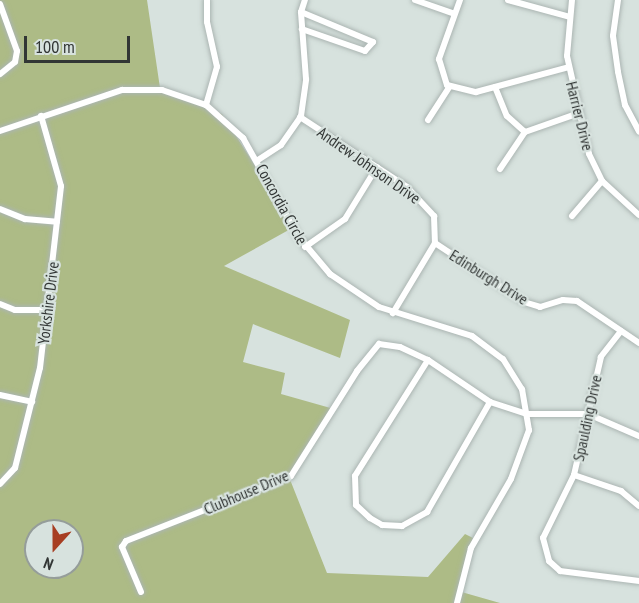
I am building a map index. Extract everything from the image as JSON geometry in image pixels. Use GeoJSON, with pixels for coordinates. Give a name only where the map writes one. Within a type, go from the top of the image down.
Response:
{"type":"FeatureCollection","features":[{"type":"Feature","properties":{"kind":"street"},"geometry":{"type":"LineString","coordinates":[[206,105],[217,67],[207,22],[207,0]]}},
{"type":"Feature","properties":{"kind":"street"},"geometry":{"type":"LineString","coordinates":[[258,160],[281,145],[300,117],[306,79],[301,12],[305,0]]}},
{"type":"Feature","properties":{"kind":"street"},"geometry":{"type":"LineString","coordinates":[[416,0],[455,14]]}},
{"type":"Feature","properties":{"kind":"street"},"geometry":{"type":"LineString","coordinates":[[460,0],[439,59],[440,73],[450,86],[476,92],[569,67]]}},
{"type":"Feature","properties":{"kind":"street"},"geometry":{"type":"LineString","coordinates":[[508,0],[570,17]]}},
{"type":"Feature","properties":{"kind":"street","name":"Harrier Drive"},"geometry":{"type":"LineString","coordinates":[[572,0],[569,67],[589,154],[602,181],[639,215]]}},
{"type":"Feature","properties":{"kind":"street"},"geometry":{"type":"LineString","coordinates":[[618,0],[613,36],[618,72],[625,105],[639,131]]}},
{"type":"Feature","properties":{"kind":"street"},"geometry":{"type":"LineString","coordinates":[[0,4],[17,51],[15,62],[0,74]]}},
{"type":"Feature","properties":{"kind":"street"},"geometry":{"type":"LineString","coordinates":[[301,12],[373,42],[364,51],[302,29]]}},
{"type":"Feature","properties":{"kind":"street"},"geometry":{"type":"LineString","coordinates":[[428,120],[450,86]]}},
{"type":"Feature","properties":{"kind":"street"},"geometry":{"type":"LineString","coordinates":[[495,87],[507,116],[525,132]]}},
{"type":"Feature","properties":{"kind":"street","name":"Concordia Circle"},"geometry":{"type":"LineString","coordinates":[[0,131],[41,116],[134,90],[162,90],[206,105],[225,118],[258,160],[306,247],[330,274],[393,313],[472,336],[503,358],[522,389],[528,414],[524,454],[471,548],[457,603]]}},
{"type":"Feature","properties":{"kind":"street"},"geometry":{"type":"LineString","coordinates":[[500,169],[525,132],[579,113]]}},
{"type":"Feature","properties":{"kind":"street","name":"Yorkshire Drive"},"geometry":{"type":"LineString","coordinates":[[0,484],[15,468],[32,402],[47,310],[57,222],[61,186],[57,161],[41,116]]}},
{"type":"Feature","properties":{"kind":"street","name":"Andrew Johnson Drive"},"geometry":{"type":"LineString","coordinates":[[300,117],[377,167],[423,201],[434,216],[435,243]]}},
{"type":"Feature","properties":{"kind":"street"},"geometry":{"type":"LineString","coordinates":[[306,247],[345,219],[377,167]]}},
{"type":"Feature","properties":{"kind":"street"},"geometry":{"type":"LineString","coordinates":[[572,216],[602,181]]}},
{"type":"Feature","properties":{"kind":"street"},"geometry":{"type":"LineString","coordinates":[[0,209],[25,219],[57,222]]}},
{"type":"Feature","properties":{"kind":"street"},"geometry":{"type":"LineString","coordinates":[[393,313],[435,243]]}},
{"type":"Feature","properties":{"kind":"street","name":"Edinburgh Drive"},"geometry":{"type":"LineString","coordinates":[[435,243],[524,302],[540,307],[563,300],[577,301],[639,343]]}},
{"type":"Feature","properties":{"kind":"street"},"geometry":{"type":"LineString","coordinates":[[0,304],[15,310],[47,310]]}},
{"type":"Feature","properties":{"kind":"street","name":"Spaulding Drive"},"geometry":{"type":"LineString","coordinates":[[621,331],[601,357],[574,475],[543,538],[549,561],[573,576],[639,581]]}},
{"type":"Feature","properties":{"kind":"street","name":"Clubhouse Drive"},"geometry":{"type":"LineString","coordinates":[[141,592],[122,547],[126,541],[291,476],[357,370],[379,344],[400,347],[428,360]]}},
{"type":"Feature","properties":{"kind":"street"},"geometry":{"type":"LineString","coordinates":[[490,402],[427,512],[402,526],[382,525],[356,505],[355,476],[428,360],[490,402],[528,414],[587,414],[639,436]]}},
{"type":"Feature","properties":{"kind":"street"},"geometry":{"type":"LineString","coordinates":[[0,395],[32,402]]}},
{"type":"Feature","properties":{"kind":"street"},"geometry":{"type":"LineString","coordinates":[[574,475],[621,491],[639,506]]}},
{"type":"Feature","properties":{"kind":"green space"},"geometry":{"type":"Polygon","coordinates":[[[0,0],[147,0],[160,88],[222,114],[294,227],[224,266],[350,320],[340,358],[253,324],[243,362],[285,373],[281,394],[334,409],[289,477],[327,573],[428,577],[465,534],[473,538],[458,591],[500,603],[0,603],[0,0]]]}}]}
